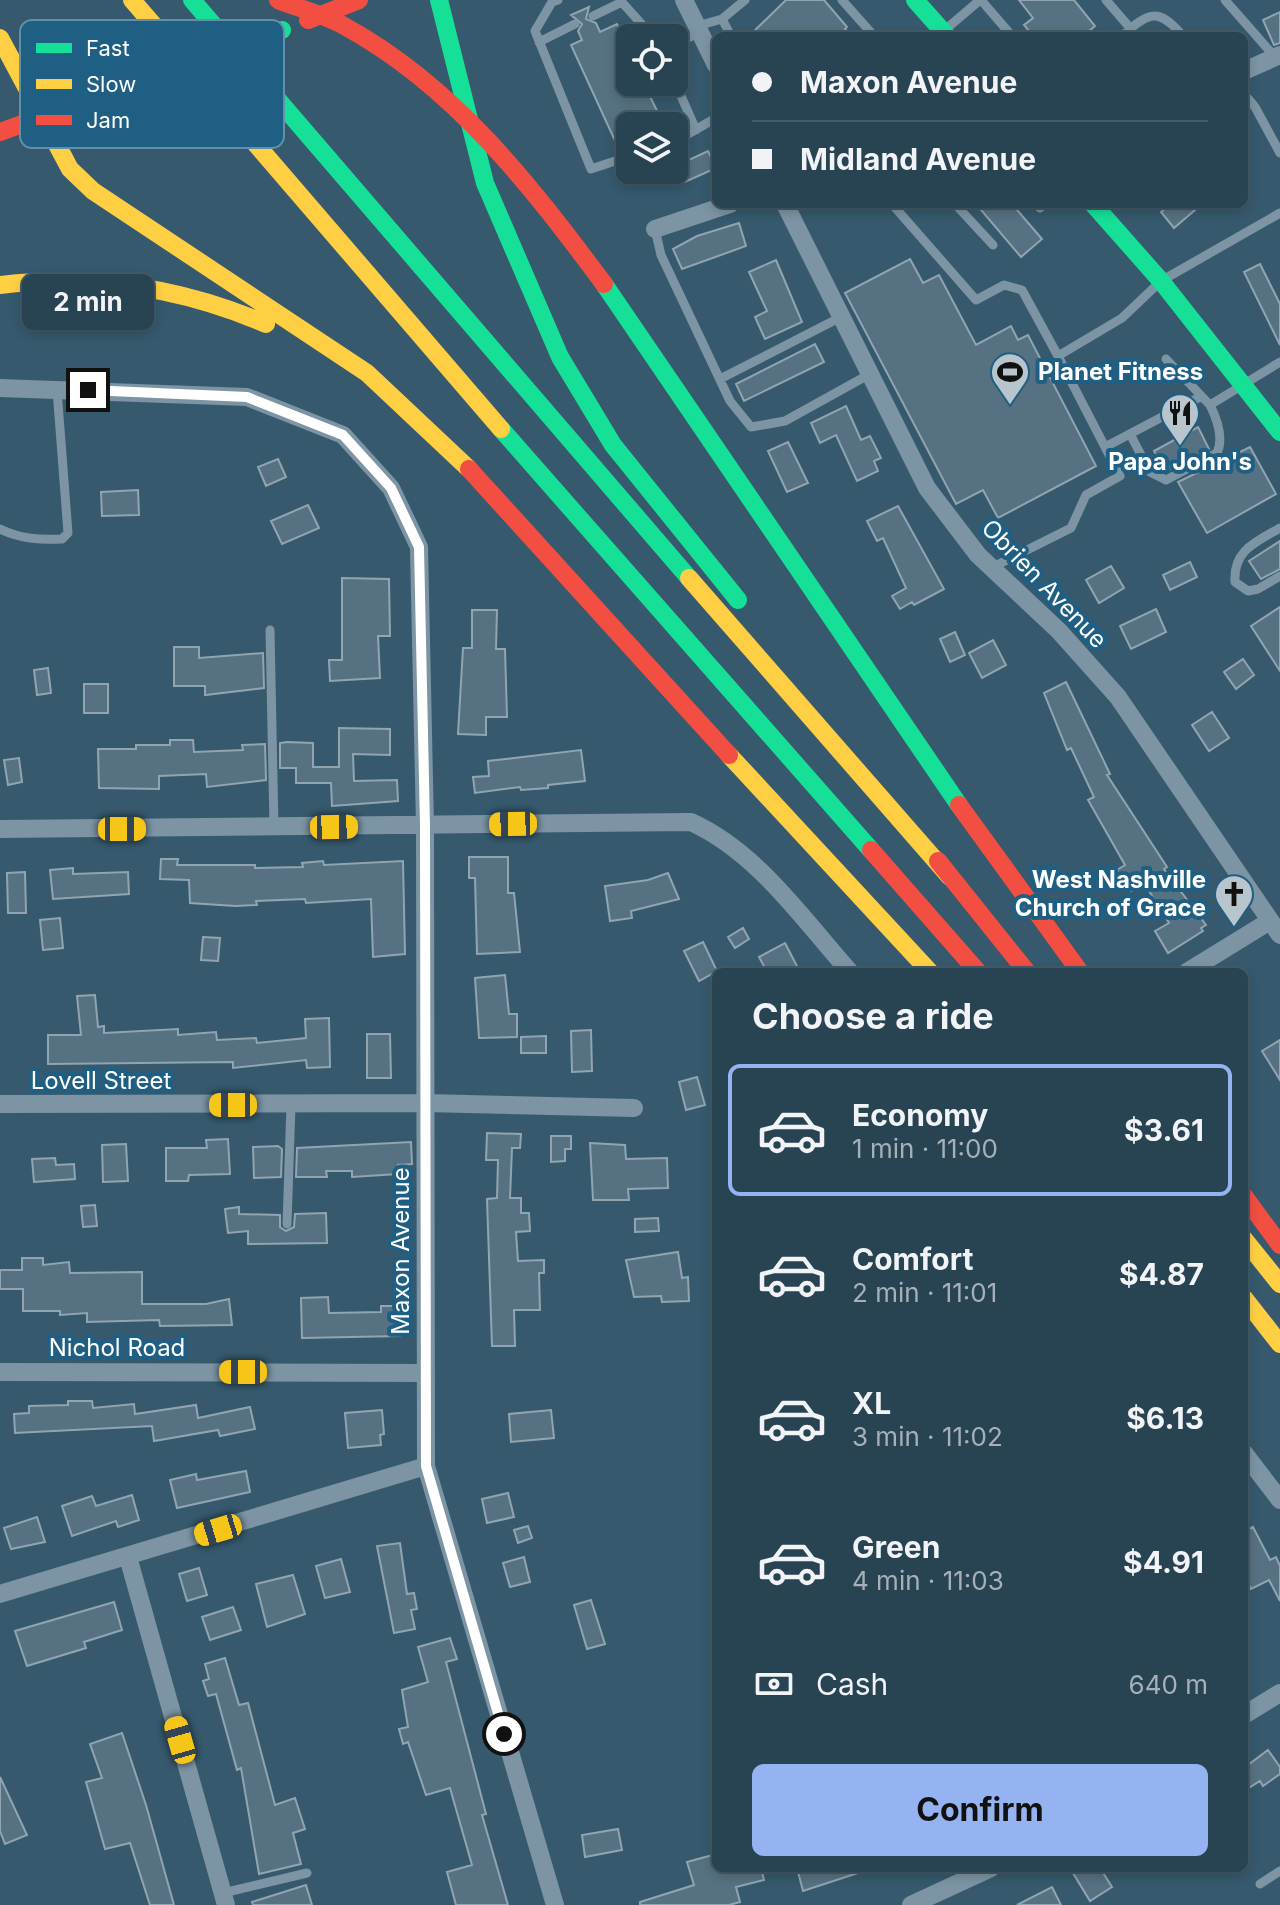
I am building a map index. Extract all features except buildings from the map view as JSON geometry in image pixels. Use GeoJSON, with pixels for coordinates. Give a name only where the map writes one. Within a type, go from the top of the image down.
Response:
{"type":"FeatureCollection","features":[{"type":"Feature","properties":{"kind":"main road"},"geometry":{"type":"LineString","coordinates":[[132,0],[149,20]]}},
{"type":"Feature","properties":{"kind":"main road"},"geometry":{"type":"LineString","coordinates":[[192,0],[209,20]]}},
{"type":"Feature","properties":{"kind":"main road"},"geometry":{"type":"LineString","coordinates":[[278,0],[345,26],[433,84],[525,177],[604,284],[931,767],[1077,968]]}},
{"type":"Feature","properties":{"kind":"main road"},"geometry":{"type":"LineString","coordinates":[[284,29],[359,0]]}},
{"type":"Feature","properties":{"kind":"main road"},"geometry":{"type":"LineString","coordinates":[[439,0],[485,183],[560,357],[613,445],[751,617]]}},
{"type":"Feature","properties":{"kind":"main road"},"geometry":{"type":"LineString","coordinates":[[915,0],[943,32]]}},
{"type":"Feature","properties":{"kind":"main road"},"geometry":{"type":"LineString","coordinates":[[0,38],[20,78]]}},
{"type":"Feature","properties":{"kind":"main road"},"geometry":{"type":"LineString","coordinates":[[284,109],[425,275],[950,877]]}},
{"type":"Feature","properties":{"kind":"main road"},"geometry":{"type":"LineString","coordinates":[[0,132],[20,124]]}},
{"type":"Feature","properties":{"kind":"main road"},"geometry":{"type":"LineString","coordinates":[[58,148],[70,169],[93,191],[367,373],[452,450],[559,572],[926,968]]}},
{"type":"Feature","properties":{"kind":"main road"},"geometry":{"type":"LineString","coordinates":[[258,148],[388,301],[974,968]]}},
{"type":"Feature","properties":{"kind":"main road"},"geometry":{"type":"LineString","coordinates":[[1097,208],[1161,281],[1278,426]]}},
{"type":"Feature","properties":{"kind":"main road"},"geometry":{"type":"LineString","coordinates":[[0,285],[85,281],[172,292],[238,310],[367,373]]}},
{"type":"Feature","properties":{"kind":"main road"},"geometry":{"type":"LineString","coordinates":[[770,642],[1024,968]]}},
{"type":"Feature","properties":{"kind":"main road"},"geometry":{"type":"LineString","coordinates":[[1248,1201],[1280,1245]]}},
{"type":"Feature","properties":{"kind":"main road"},"geometry":{"type":"LineString","coordinates":[[1248,1244],[1280,1284]]}},
{"type":"Feature","properties":{"kind":"main road"},"geometry":{"type":"LineString","coordinates":[[1248,1305],[1280,1344]]}},
{"type":"Feature","properties":{"kind":"street"},"geometry":{"type":"LineString","coordinates":[[684,0],[712,57]]}},
{"type":"Feature","properties":{"kind":"street"},"geometry":{"type":"LineString","coordinates":[[1248,69],[1278,56]]}},
{"type":"Feature","properties":{"kind":"street"},"geometry":{"type":"LineString","coordinates":[[655,229],[718,208]]}},
{"type":"Feature","properties":{"kind":"street","name":"Obrien Avenue"},"geometry":{"type":"LineString","coordinates":[[787,208],[927,488],[991,568],[1059,631],[1118,697],[1275,928]]}},
{"type":"Feature","properties":{"kind":"street","name":"Maxon Avenue"},"geometry":{"type":"LineString","coordinates":[[0,388],[247,397],[343,435],[391,488],[419,547],[425,826],[426,1466],[555,1905]]}},
{"type":"Feature","properties":{"kind":"street"},"geometry":{"type":"LineString","coordinates":[[0,829],[691,822],[722,836],[756,868],[846,968]]}},
{"type":"Feature","properties":{"kind":"street"},"geometry":{"type":"LineString","coordinates":[[1195,968],[1275,928]]}},
{"type":"Feature","properties":{"kind":"street","name":"Lovell Street"},"geometry":{"type":"LineString","coordinates":[[0,1104],[424,1103],[634,1108]]}},
{"type":"Feature","properties":{"kind":"street","name":"Nichol Road"},"geometry":{"type":"LineString","coordinates":[[0,1372],[425,1373]]}},
{"type":"Feature","properties":{"kind":"street"},"geometry":{"type":"LineString","coordinates":[[1248,1458],[1280,1500]]}},
{"type":"Feature","properties":{"kind":"street"},"geometry":{"type":"LineString","coordinates":[[0,1594],[426,1466]]}},
{"type":"Feature","properties":{"kind":"street"},"geometry":{"type":"LineString","coordinates":[[128,1557],[224,1899]]}},
{"type":"Feature","properties":{"kind":"street"},"geometry":{"type":"LineString","coordinates":[[1248,1713],[1280,1693]]}},
{"type":"Feature","properties":{"kind":"street"},"geometry":{"type":"LineString","coordinates":[[911,1905],[982,1872]]}},
{"type":"Feature","properties":{"kind":"lane"},"geometry":{"type":"LineString","coordinates":[[558,0],[552,2],[535,31],[591,169],[616,161]]}},
{"type":"Feature","properties":{"kind":"lane"},"geometry":{"type":"LineString","coordinates":[[688,36],[722,19],[745,0]]}},
{"type":"Feature","properties":{"kind":"lane"},"geometry":{"type":"LineString","coordinates":[[842,0],[870,32]]}},
{"type":"Feature","properties":{"kind":"lane"},"geometry":{"type":"LineString","coordinates":[[947,32],[980,0],[1008,32]]}},
{"type":"Feature","properties":{"kind":"lane"},"geometry":{"type":"LineString","coordinates":[[1106,0],[1126,32],[1140,20],[1157,15],[1169,20],[1180,32]]}},
{"type":"Feature","properties":{"kind":"lane"},"geometry":{"type":"LineString","coordinates":[[1225,0],[1278,56]]}},
{"type":"Feature","properties":{"kind":"lane"},"geometry":{"type":"LineString","coordinates":[[593,16],[621,1],[642,24]]}},
{"type":"Feature","properties":{"kind":"lane"},"geometry":{"type":"LineString","coordinates":[[722,19],[729,32]]}},
{"type":"Feature","properties":{"kind":"lane"},"geometry":{"type":"LineString","coordinates":[[539,42],[575,24]]}},
{"type":"Feature","properties":{"kind":"lane"},"geometry":{"type":"LineString","coordinates":[[681,96],[696,130]]}},
{"type":"Feature","properties":{"kind":"lane"},"geometry":{"type":"LineString","coordinates":[[1248,99],[1280,153]]}},
{"type":"Feature","properties":{"kind":"lane"},"geometry":{"type":"LineString","coordinates":[[688,134],[712,120]]}},
{"type":"Feature","properties":{"kind":"lane"},"geometry":{"type":"LineString","coordinates":[[896,208],[976,300],[1004,285],[1022,290],[1120,476],[1086,495],[1071,528],[991,568]]}},
{"type":"Feature","properties":{"kind":"lane"},"geometry":{"type":"LineString","coordinates":[[959,208],[993,245]]}},
{"type":"Feature","properties":{"kind":"lane"},"geometry":{"type":"LineString","coordinates":[[1058,356],[1122,318],[1161,281],[1280,213]]}},
{"type":"Feature","properties":{"kind":"lane"},"geometry":{"type":"LineString","coordinates":[[655,229],[661,255],[730,401],[751,427],[785,421],[870,374]]}},
{"type":"Feature","properties":{"kind":"lane"},"geometry":{"type":"LineString","coordinates":[[720,379],[842,317]]}},
{"type":"Feature","properties":{"kind":"lane"},"geometry":{"type":"LineString","coordinates":[[1130,434],[1150,472],[1166,480],[1217,453],[1220,447],[1217,419],[1210,405],[1166,359]]}},
{"type":"Feature","properties":{"kind":"lane"},"geometry":{"type":"LineString","coordinates":[[1210,405],[1280,362]]}},
{"type":"Feature","properties":{"kind":"lane"},"geometry":{"type":"LineString","coordinates":[[0,529],[16,537],[37,540],[62,539],[68,533],[57,389]]}},
{"type":"Feature","properties":{"kind":"lane"},"geometry":{"type":"LineString","coordinates":[[1105,447],[1200,397]]}},
{"type":"Feature","properties":{"kind":"lane"},"geometry":{"type":"LineString","coordinates":[[1280,528],[1243,550],[1234,567],[1235,582],[1248,591],[1258,589],[1280,576]]}},
{"type":"Feature","properties":{"kind":"lane"},"geometry":{"type":"LineString","coordinates":[[270,630],[274,828]]}},
{"type":"Feature","properties":{"kind":"lane"},"geometry":{"type":"LineString","coordinates":[[287,1224],[291,1105]]}},
{"type":"Feature","properties":{"kind":"lane"},"geometry":{"type":"LineString","coordinates":[[1260,1884],[1280,1871]]}},
{"type":"Feature","properties":{"kind":"lane"},"geometry":{"type":"LineString","coordinates":[[224,1899],[307,1873]]}},
{"type":"Feature","properties":{"kind":"traffic: fast"},"geometry":{"type":"LineString","coordinates":[[192,0],[209,20]]}},
{"type":"Feature","properties":{"kind":"traffic: fast"},"geometry":{"type":"LineString","coordinates":[[439,0],[485,183],[560,357],[613,445],[738,600]]}},
{"type":"Feature","properties":{"kind":"traffic: fast"},"geometry":{"type":"LineString","coordinates":[[915,0],[943,32]]}},
{"type":"Feature","properties":{"kind":"traffic: fast"},"geometry":{"type":"LineString","coordinates":[[284,107],[689,578]]}},
{"type":"Feature","properties":{"kind":"traffic: fast"},"geometry":{"type":"LineString","coordinates":[[1097,208],[1161,281],[1280,432]]}},
{"type":"Feature","properties":{"kind":"traffic: fast"},"geometry":{"type":"LineString","coordinates":[[604,284],[959,805]]}},
{"type":"Feature","properties":{"kind":"traffic: fast"},"geometry":{"type":"LineString","coordinates":[[501,429],[871,850]]}},
{"type":"Feature","properties":{"kind":"traffic: slow"},"geometry":{"type":"LineString","coordinates":[[132,0],[149,20]]}},
{"type":"Feature","properties":{"kind":"traffic: slow"},"geometry":{"type":"LineString","coordinates":[[0,38],[20,75]]}},
{"type":"Feature","properties":{"kind":"traffic: slow"},"geometry":{"type":"LineString","coordinates":[[59,148],[70,169],[93,191],[367,373],[469,469]]}},
{"type":"Feature","properties":{"kind":"traffic: slow"},"geometry":{"type":"LineString","coordinates":[[259,148],[501,429]]}},
{"type":"Feature","properties":{"kind":"traffic: slow"},"geometry":{"type":"LineString","coordinates":[[0,285],[69,281],[136,286],[201,301],[266,324]]}},
{"type":"Feature","properties":{"kind":"traffic: slow"},"geometry":{"type":"LineString","coordinates":[[689,578],[950,877]]}},
{"type":"Feature","properties":{"kind":"traffic: slow"},"geometry":{"type":"LineString","coordinates":[[729,755],[926,968]]}},
{"type":"Feature","properties":{"kind":"traffic: slow"},"geometry":{"type":"LineString","coordinates":[[1248,1244],[1280,1284]]}},
{"type":"Feature","properties":{"kind":"traffic: slow"},"geometry":{"type":"LineString","coordinates":[[1248,1303],[1280,1344]]}},
{"type":"Feature","properties":{"kind":"traffic: jam"},"geometry":{"type":"LineString","coordinates":[[278,0],[346,27],[422,79],[456,109],[519,175],[604,284]]}},
{"type":"Feature","properties":{"kind":"traffic: jam"},"geometry":{"type":"LineString","coordinates":[[308,20],[359,0]]}},
{"type":"Feature","properties":{"kind":"traffic: jam"},"geometry":{"type":"LineString","coordinates":[[0,132],[20,125]]}},
{"type":"Feature","properties":{"kind":"traffic: jam"},"geometry":{"type":"LineString","coordinates":[[469,469],[729,755]]}},
{"type":"Feature","properties":{"kind":"traffic: jam"},"geometry":{"type":"LineString","coordinates":[[959,805],[1077,968]]}},
{"type":"Feature","properties":{"kind":"traffic: jam"},"geometry":{"type":"LineString","coordinates":[[871,850],[974,968]]}},
{"type":"Feature","properties":{"kind":"traffic: jam"},"geometry":{"type":"LineString","coordinates":[[938,861],[1024,968]]}},
{"type":"Feature","properties":{"kind":"traffic: jam"},"geometry":{"type":"LineString","coordinates":[[1248,1201],[1280,1245]]}},
{"type":"Feature","properties":{"kind":"place","name":"Planet Fitness"},"geometry":{"type":"Point","coordinates":[1010,406]}},
{"type":"Feature","properties":{"kind":"place","name":"Papa John's"},"geometry":{"type":"Point","coordinates":[1180,447]}},
{"type":"Feature","properties":{"kind":"place","name":"West Nashville Church of Grace"},"geometry":{"type":"Point","coordinates":[1234,928]}},
{"type":"Feature","properties":{"kind":"route"},"geometry":{"type":"LineString","coordinates":[[88,390],[247,397],[343,435],[391,488],[419,547],[425,826],[426,1466],[504,1734]]}}]}
